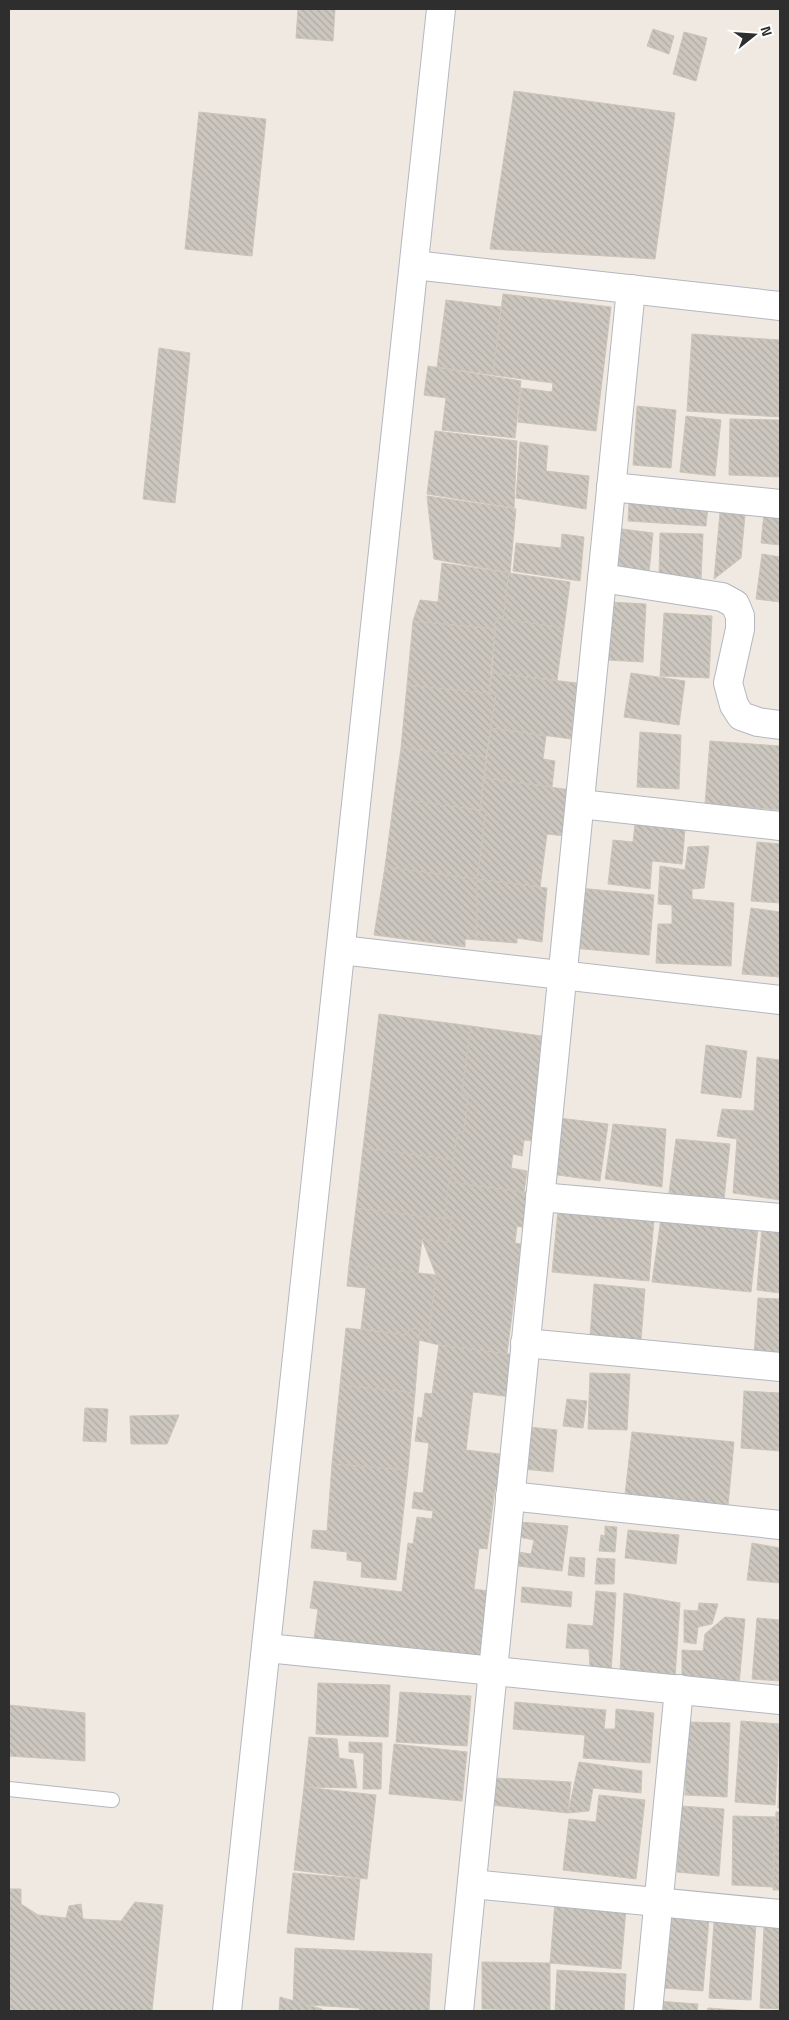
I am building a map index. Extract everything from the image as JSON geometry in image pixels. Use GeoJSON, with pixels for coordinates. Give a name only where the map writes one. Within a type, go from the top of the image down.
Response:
{"type":"FeatureCollection","features":[{"type":"Feature","properties":{"kind":"street"},"geometry":{"type":"LineString","coordinates":[[227,2011],[441,9]]}},
{"type":"Feature","properties":{"kind":"street"},"geometry":{"type":"LineString","coordinates":[[414,265],[780,306]]}},
{"type":"Feature","properties":{"kind":"street"},"geometry":{"type":"LineString","coordinates":[[459,2011],[631,289]]}},
{"type":"Feature","properties":{"kind":"street"},"geometry":{"type":"LineString","coordinates":[[611,487],[780,504]]}},
{"type":"Feature","properties":{"kind":"street"},"geometry":{"type":"LineString","coordinates":[[602,578],[722,597],[735,604],[740,616],[740,629],[728,683],[734,706],[741,716],[758,722],[780,725]]}},
{"type":"Feature","properties":{"kind":"street"},"geometry":{"type":"LineString","coordinates":[[580,804],[780,826]]}},
{"type":"Feature","properties":{"kind":"street"},"geometry":{"type":"LineString","coordinates":[[341,950],[780,1000]]}},
{"type":"Feature","properties":{"kind":"street"},"geometry":{"type":"LineString","coordinates":[[540,1197],[780,1218]]}},
{"type":"Feature","properties":{"kind":"street"},"geometry":{"type":"LineString","coordinates":[[526,1343],[780,1367]]}},
{"type":"Feature","properties":{"kind":"street"},"geometry":{"type":"LineString","coordinates":[[510,1496],[780,1526]]}},
{"type":"Feature","properties":{"kind":"street"},"geometry":{"type":"LineString","coordinates":[[267,1648],[780,1700]]}},
{"type":"Feature","properties":{"kind":"street"},"geometry":{"type":"LineString","coordinates":[[648,2011],[679,1690]]}},
{"type":"Feature","properties":{"kind":"street"},"geometry":{"type":"LineString","coordinates":[[472,1884],[780,1914]]}},
{"type":"Feature","properties":{"kind":"lane"},"geometry":{"type":"LineString","coordinates":[[9,1789],[112,1800]]}},
{"type":"Feature","properties":{"kind":"building"},"geometry":{"type":"Polygon","coordinates":[[[298,9],[335,9],[333,41],[296,38],[298,9]]]}},
{"type":"Feature","properties":{"kind":"building"},"geometry":{"type":"Polygon","coordinates":[[[653,29],[674,36],[669,54],[647,46],[653,29]]]}},
{"type":"Feature","properties":{"kind":"building"},"geometry":{"type":"Polygon","coordinates":[[[684,32],[707,38],[696,81],[673,74],[684,32]]]}},
{"type":"Feature","properties":{"kind":"building"},"geometry":{"type":"Polygon","coordinates":[[[514,91],[675,113],[655,259],[490,249],[514,91]]]}},
{"type":"Feature","properties":{"kind":"building"},"geometry":{"type":"Polygon","coordinates":[[[199,112],[266,119],[252,256],[185,249],[199,112]]]}},
{"type":"Feature","properties":{"kind":"building"},"geometry":{"type":"Polygon","coordinates":[[[503,294],[611,307],[596,431],[518,422],[521,388],[552,392],[553,383],[493,375],[503,294]]]}},
{"type":"Feature","properties":{"kind":"building"},"geometry":{"type":"Polygon","coordinates":[[[446,300],[501,307],[493,375],[437,367],[446,300]]]}},
{"type":"Feature","properties":{"kind":"building"},"geometry":{"type":"Polygon","coordinates":[[[692,334],[780,340],[780,417],[687,411],[692,334]]]}},
{"type":"Feature","properties":{"kind":"building"},"geometry":{"type":"Polygon","coordinates":[[[159,348],[190,353],[175,503],[143,499],[159,348]]]}},
{"type":"Feature","properties":{"kind":"building"},"geometry":{"type":"Polygon","coordinates":[[[428,366],[521,381],[515,438],[442,430],[446,398],[424,395],[428,366]]]}},
{"type":"Feature","properties":{"kind":"building"},"geometry":{"type":"Polygon","coordinates":[[[637,406],[676,410],[671,468],[633,465],[637,406]]]}},
{"type":"Feature","properties":{"kind":"building"},"geometry":{"type":"Polygon","coordinates":[[[686,416],[721,420],[715,476],[680,472],[686,416]]]}},
{"type":"Feature","properties":{"kind":"building"},"geometry":{"type":"Polygon","coordinates":[[[730,419],[780,420],[780,477],[729,475],[730,419]]]}},
{"type":"Feature","properties":{"kind":"building"},"geometry":{"type":"Polygon","coordinates":[[[435,431],[517,441],[514,508],[427,494],[435,431]]]}},
{"type":"Feature","properties":{"kind":"building"},"geometry":{"type":"Polygon","coordinates":[[[520,442],[548,446],[546,471],[589,476],[586,509],[516,498],[520,442]]]}},
{"type":"Feature","properties":{"kind":"building"},"geometry":{"type":"Polygon","coordinates":[[[427,496],[516,509],[510,573],[434,559],[427,496]]]}},
{"type":"Feature","properties":{"kind":"building"},"geometry":{"type":"Polygon","coordinates":[[[629,502],[708,507],[706,526],[628,521],[629,502]]]}},
{"type":"Feature","properties":{"kind":"building"},"geometry":{"type":"Polygon","coordinates":[[[720,512],[745,515],[741,558],[714,579],[720,512]]]}},
{"type":"Feature","properties":{"kind":"building"},"geometry":{"type":"Polygon","coordinates":[[[764,513],[780,515],[780,545],[761,543],[764,513]]]}},
{"type":"Feature","properties":{"kind":"building"},"geometry":{"type":"Polygon","coordinates":[[[622,529],[653,533],[649,573],[617,569],[622,529]]]}},
{"type":"Feature","properties":{"kind":"building"},"geometry":{"type":"Polygon","coordinates":[[[660,533],[703,534],[701,580],[659,578],[660,533]]]}},
{"type":"Feature","properties":{"kind":"building"},"geometry":{"type":"Polygon","coordinates":[[[562,534],[584,537],[580,581],[513,571],[516,543],[561,548],[562,534]]]}},
{"type":"Feature","properties":{"kind":"building"},"geometry":{"type":"Polygon","coordinates":[[[762,554],[780,557],[780,602],[756,599],[762,554]]]}},
{"type":"Feature","properties":{"kind":"building"},"geometry":{"type":"Polygon","coordinates":[[[442,563],[509,573],[503,620],[496,618],[495,629],[413,621],[420,600],[438,602],[442,563]]]}},
{"type":"Feature","properties":{"kind":"building"},"geometry":{"type":"Polygon","coordinates":[[[509,573],[570,582],[564,628],[503,620],[509,573]]]}},
{"type":"Feature","properties":{"kind":"building"},"geometry":{"type":"Polygon","coordinates":[[[611,602],[646,604],[643,662],[607,660],[611,602]]]}},
{"type":"Feature","properties":{"kind":"building"},"geometry":{"type":"Polygon","coordinates":[[[664,613],[712,616],[709,678],[660,676],[664,613]]]}},
{"type":"Feature","properties":{"kind":"building"},"geometry":{"type":"Polygon","coordinates":[[[496,618],[564,628],[557,680],[492,673],[496,618]]]}},
{"type":"Feature","properties":{"kind":"building"},"geometry":{"type":"Polygon","coordinates":[[[413,621],[495,629],[489,693],[407,685],[413,621]]]}},
{"type":"Feature","properties":{"kind":"building"},"geometry":{"type":"Polygon","coordinates":[[[492,673],[577,683],[571,739],[491,728],[496,694],[489,693],[492,673]]]}},
{"type":"Feature","properties":{"kind":"building"},"geometry":{"type":"Polygon","coordinates":[[[631,673],[685,681],[679,725],[624,717],[631,673]]]}},
{"type":"Feature","properties":{"kind":"building"},"geometry":{"type":"Polygon","coordinates":[[[407,685],[496,694],[486,757],[401,748],[407,685]]]}},
{"type":"Feature","properties":{"kind":"building"},"geometry":{"type":"Polygon","coordinates":[[[491,728],[546,736],[543,759],[555,761],[552,787],[484,778],[491,728]]]}},
{"type":"Feature","properties":{"kind":"building"},"geometry":{"type":"Polygon","coordinates":[[[640,732],[681,735],[679,789],[637,787],[640,732]]]}},
{"type":"Feature","properties":{"kind":"building"},"geometry":{"type":"Polygon","coordinates":[[[710,741],[780,746],[780,810],[705,804],[710,741]]]}},
{"type":"Feature","properties":{"kind":"building"},"geometry":{"type":"Polygon","coordinates":[[[401,748],[486,757],[480,810],[395,801],[401,748]]]}},
{"type":"Feature","properties":{"kind":"building"},"geometry":{"type":"Polygon","coordinates":[[[484,778],[571,790],[565,836],[547,834],[540,887],[477,879],[486,811],[480,810],[484,778]]]}},
{"type":"Feature","properties":{"kind":"building"},"geometry":{"type":"Polygon","coordinates":[[[394,798],[486,811],[477,879],[385,867],[394,798]]]}},
{"type":"Feature","properties":{"kind":"building"},"geometry":{"type":"Polygon","coordinates":[[[635,824],[685,829],[682,864],[652,861],[650,889],[608,884],[613,840],[633,842],[635,824]]]}},
{"type":"Feature","properties":{"kind":"building"},"geometry":{"type":"Polygon","coordinates":[[[757,842],[780,844],[780,903],[751,901],[757,842]]]}},
{"type":"Feature","properties":{"kind":"building"},"geometry":{"type":"Polygon","coordinates":[[[709,846],[704,888],[692,889],[692,899],[734,903],[731,966],[656,963],[658,924],[672,924],[672,905],[658,904],[660,866],[685,870],[688,847],[709,846]]]}},
{"type":"Feature","properties":{"kind":"building"},"geometry":{"type":"Polygon","coordinates":[[[385,867],[477,879],[477,940],[465,939],[465,947],[374,935],[385,867]]]}},
{"type":"Feature","properties":{"kind":"building"},"geometry":{"type":"Polygon","coordinates":[[[477,879],[547,888],[542,942],[517,938],[517,943],[477,940],[477,879]]]}},
{"type":"Feature","properties":{"kind":"building"},"geometry":{"type":"Polygon","coordinates":[[[578,888],[654,895],[649,955],[572,948],[578,888]]]}},
{"type":"Feature","properties":{"kind":"building"},"geometry":{"type":"Polygon","coordinates":[[[751,908],[780,912],[780,977],[742,974],[751,908]]]}},
{"type":"Feature","properties":{"kind":"building"},"geometry":{"type":"Polygon","coordinates":[[[379,1014],[471,1026],[462,1093],[468,1097],[464,1132],[458,1132],[454,1160],[363,1148],[379,1014]]]}},
{"type":"Feature","properties":{"kind":"building"},"geometry":{"type":"Polygon","coordinates":[[[471,1026],[548,1037],[535,1141],[524,1140],[522,1156],[513,1154],[511,1168],[527,1171],[524,1192],[449,1182],[458,1132],[464,1132],[468,1097],[462,1093],[471,1026]]]}},
{"type":"Feature","properties":{"kind":"building"},"geometry":{"type":"Polygon","coordinates":[[[706,1045],[747,1051],[741,1098],[701,1093],[706,1045]]]}},
{"type":"Feature","properties":{"kind":"building"},"geometry":{"type":"Polygon","coordinates":[[[757,1057],[780,1060],[780,1200],[733,1193],[737,1139],[717,1136],[722,1109],[754,1111],[757,1057]]]}},
{"type":"Feature","properties":{"kind":"building"},"geometry":{"type":"Polygon","coordinates":[[[559,1118],[608,1124],[600,1181],[551,1174],[559,1118]]]}},
{"type":"Feature","properties":{"kind":"building"},"geometry":{"type":"Polygon","coordinates":[[[613,1124],[666,1129],[662,1187],[605,1179],[613,1124]]]}},
{"type":"Feature","properties":{"kind":"building"},"geometry":{"type":"Polygon","coordinates":[[[676,1139],[730,1144],[724,1199],[669,1193],[676,1139]]]}},
{"type":"Feature","properties":{"kind":"building"},"geometry":{"type":"Polygon","coordinates":[[[363,1148],[454,1160],[444,1219],[356,1208],[363,1148]]]}},
{"type":"Feature","properties":{"kind":"building"},"geometry":{"type":"Polygon","coordinates":[[[449,1182],[532,1193],[527,1228],[517,1226],[515,1243],[521,1244],[507,1354],[439,1345],[419,1340],[420,1329],[429,1331],[436,1275],[422,1239],[448,1242],[452,1217],[444,1219],[449,1182]]]}},
{"type":"Feature","properties":{"kind":"building"},"geometry":{"type":"Polygon","coordinates":[[[356,1208],[444,1219],[452,1217],[448,1242],[422,1239],[418,1274],[349,1265],[356,1208]]]}},
{"type":"Feature","properties":{"kind":"building"},"geometry":{"type":"Polygon","coordinates":[[[558,1210],[654,1219],[649,1281],[552,1272],[558,1210]]]}},
{"type":"Feature","properties":{"kind":"building"},"geometry":{"type":"Polygon","coordinates":[[[661,1218],[758,1228],[751,1292],[652,1282],[661,1218]]]}},
{"type":"Feature","properties":{"kind":"building"},"geometry":{"type":"Polygon","coordinates":[[[762,1226],[780,1228],[780,1293],[757,1290],[762,1226]]]}},
{"type":"Feature","properties":{"kind":"building"},"geometry":{"type":"Polygon","coordinates":[[[349,1265],[436,1275],[429,1331],[409,1328],[408,1335],[361,1329],[366,1288],[347,1286],[349,1265]]]}},
{"type":"Feature","properties":{"kind":"building"},"geometry":{"type":"Polygon","coordinates":[[[594,1284],[645,1289],[641,1340],[590,1336],[594,1284]]]}},
{"type":"Feature","properties":{"kind":"building"},"geometry":{"type":"Polygon","coordinates":[[[758,1298],[780,1299],[780,1358],[754,1356],[758,1298]]]}},
{"type":"Feature","properties":{"kind":"building"},"geometry":{"type":"Polygon","coordinates":[[[346,1328],[408,1335],[409,1328],[420,1329],[415,1393],[340,1385],[346,1328]]]}},
{"type":"Feature","properties":{"kind":"building"},"geometry":{"type":"Polygon","coordinates":[[[439,1345],[516,1355],[511,1397],[473,1392],[466,1450],[509,1455],[504,1490],[495,1489],[487,1549],[479,1548],[474,1589],[488,1591],[486,1606],[494,1607],[487,1662],[314,1639],[318,1609],[310,1608],[314,1581],[402,1592],[408,1543],[413,1544],[417,1517],[432,1519],[433,1511],[412,1508],[414,1492],[423,1493],[429,1443],[415,1441],[418,1417],[422,1418],[425,1393],[432,1394],[439,1345]]]}},
{"type":"Feature","properties":{"kind":"building"},"geometry":{"type":"Polygon","coordinates":[[[590,1373],[630,1374],[627,1430],[588,1429],[590,1373]]]}},
{"type":"Feature","properties":{"kind":"building"},"geometry":{"type":"Polygon","coordinates":[[[340,1385],[415,1393],[408,1470],[332,1464],[340,1385]]]}},
{"type":"Feature","properties":{"kind":"building"},"geometry":{"type":"Polygon","coordinates":[[[744,1391],[780,1393],[780,1451],[741,1448],[744,1391]]]}},
{"type":"Feature","properties":{"kind":"building"},"geometry":{"type":"Polygon","coordinates":[[[567,1399],[587,1401],[583,1428],[563,1426],[567,1399]]]}},
{"type":"Feature","properties":{"kind":"building"},"geometry":{"type":"Polygon","coordinates":[[[85,1408],[108,1409],[106,1442],[83,1441],[85,1408]]]}},
{"type":"Feature","properties":{"kind":"building"},"geometry":{"type":"Polygon","coordinates":[[[179,1415],[167,1444],[131,1444],[130,1416],[179,1415]]]}},
{"type":"Feature","properties":{"kind":"building"},"geometry":{"type":"Polygon","coordinates":[[[529,1427],[557,1430],[553,1472],[523,1469],[529,1427]]]}},
{"type":"Feature","properties":{"kind":"building"},"geometry":{"type":"Polygon","coordinates":[[[632,1432],[734,1442],[728,1506],[625,1495],[632,1432]]]}},
{"type":"Feature","properties":{"kind":"building"},"geometry":{"type":"Polygon","coordinates":[[[332,1464],[408,1470],[396,1580],[361,1577],[362,1562],[347,1560],[347,1552],[311,1548],[313,1530],[327,1531],[332,1464]]]}},
{"type":"Feature","properties":{"kind":"building"},"geometry":{"type":"Polygon","coordinates":[[[521,1522],[568,1526],[562,1571],[517,1566],[519,1552],[531,1554],[534,1540],[519,1537],[521,1522]]]}},
{"type":"Feature","properties":{"kind":"building"},"geometry":{"type":"Polygon","coordinates":[[[605,1526],[617,1527],[615,1552],[599,1551],[601,1535],[605,1536],[605,1526]]]}},
{"type":"Feature","properties":{"kind":"building"},"geometry":{"type":"Polygon","coordinates":[[[628,1530],[679,1535],[676,1564],[625,1558],[628,1530]]]}},
{"type":"Feature","properties":{"kind":"building"},"geometry":{"type":"Polygon","coordinates":[[[752,1543],[780,1548],[780,1583],[747,1580],[752,1543]]]}},
{"type":"Feature","properties":{"kind":"building"},"geometry":{"type":"Polygon","coordinates":[[[570,1557],[585,1558],[584,1577],[568,1575],[570,1557]]]}},
{"type":"Feature","properties":{"kind":"building"},"geometry":{"type":"Polygon","coordinates":[[[597,1558],[615,1559],[614,1584],[595,1584],[597,1558]]]}},
{"type":"Feature","properties":{"kind":"building"},"geometry":{"type":"Polygon","coordinates":[[[522,1587],[572,1592],[571,1607],[521,1602],[522,1587]]]}},
{"type":"Feature","properties":{"kind":"building"},"geometry":{"type":"Polygon","coordinates":[[[596,1591],[616,1593],[611,1673],[590,1668],[589,1649],[566,1648],[568,1624],[593,1626],[596,1591]]]}},
{"type":"Feature","properties":{"kind":"building"},"geometry":{"type":"Polygon","coordinates":[[[624,1593],[680,1603],[675,1678],[620,1671],[624,1593]]]}},
{"type":"Feature","properties":{"kind":"building"},"geometry":{"type":"Polygon","coordinates":[[[699,1603],[718,1604],[712,1624],[698,1627],[696,1644],[684,1642],[684,1610],[698,1611],[699,1603]]]}},
{"type":"Feature","properties":{"kind":"building"},"geometry":{"type":"Polygon","coordinates":[[[725,1617],[745,1619],[739,1685],[682,1678],[682,1650],[703,1651],[705,1634],[725,1617]]]}},
{"type":"Feature","properties":{"kind":"building"},"geometry":{"type":"Polygon","coordinates":[[[757,1618],[780,1620],[780,1681],[752,1679],[757,1618]]]}},
{"type":"Feature","properties":{"kind":"building"},"geometry":{"type":"Polygon","coordinates":[[[318,1683],[390,1685],[388,1737],[316,1734],[318,1683]]]}},
{"type":"Feature","properties":{"kind":"building"},"geometry":{"type":"Polygon","coordinates":[[[400,1692],[471,1696],[467,1746],[396,1742],[400,1692]]]}},
{"type":"Feature","properties":{"kind":"building"},"geometry":{"type":"Polygon","coordinates":[[[515,1702],[606,1710],[604,1729],[615,1729],[616,1709],[654,1713],[650,1763],[583,1758],[585,1735],[513,1729],[515,1702]]]}},
{"type":"Feature","properties":{"kind":"building"},"geometry":{"type":"Polygon","coordinates":[[[9,1705],[85,1713],[85,1761],[9,1756],[9,1705]]]}},
{"type":"Feature","properties":{"kind":"building"},"geometry":{"type":"Polygon","coordinates":[[[741,1721],[780,1724],[775,1805],[735,1802],[741,1721]]]}},
{"type":"Feature","properties":{"kind":"building"},"geometry":{"type":"Polygon","coordinates":[[[688,1722],[730,1723],[727,1797],[685,1795],[688,1722]]]}},
{"type":"Feature","properties":{"kind":"building"},"geometry":{"type":"Polygon","coordinates":[[[309,1737],[337,1739],[339,1758],[353,1760],[357,1788],[304,1787],[309,1737]]]}},
{"type":"Feature","properties":{"kind":"building"},"geometry":{"type":"Polygon","coordinates":[[[780,1741],[780,1808],[778,1808],[780,1741]]]}},
{"type":"Feature","properties":{"kind":"building"},"geometry":{"type":"Polygon","coordinates":[[[349,1742],[382,1743],[381,1789],[363,1789],[364,1753],[349,1752],[349,1742]]]}},
{"type":"Feature","properties":{"kind":"building"},"geometry":{"type":"Polygon","coordinates":[[[394,1744],[467,1752],[462,1801],[389,1794],[394,1744]]]}},
{"type":"Feature","properties":{"kind":"building"},"geometry":{"type":"Polygon","coordinates":[[[579,1762],[642,1771],[641,1793],[593,1788],[589,1811],[568,1813],[579,1762]]]}},
{"type":"Feature","properties":{"kind":"building"},"geometry":{"type":"Polygon","coordinates":[[[495,1778],[571,1782],[568,1813],[491,1805],[495,1778]]]}},
{"type":"Feature","properties":{"kind":"building"},"geometry":{"type":"Polygon","coordinates":[[[304,1787],[376,1795],[367,1879],[294,1870],[304,1787]]]}},
{"type":"Feature","properties":{"kind":"building"},"geometry":{"type":"Polygon","coordinates":[[[599,1795],[645,1800],[636,1879],[563,1870],[569,1819],[596,1822],[599,1795]]]}},
{"type":"Feature","properties":{"kind":"building"},"geometry":{"type":"Polygon","coordinates":[[[681,1806],[724,1809],[719,1876],[677,1872],[681,1806]]]}},
{"type":"Feature","properties":{"kind":"building"},"geometry":{"type":"Polygon","coordinates":[[[776,1812],[780,1812],[780,1890],[773,1890],[776,1812]]]}},
{"type":"Feature","properties":{"kind":"building"},"geometry":{"type":"Polygon","coordinates":[[[733,1816],[775,1817],[773,1887],[732,1885],[733,1816]]]}},
{"type":"Feature","properties":{"kind":"building"},"geometry":{"type":"Polygon","coordinates":[[[293,1873],[360,1879],[354,1940],[287,1933],[293,1873]]]}},
{"type":"Feature","properties":{"kind":"building"},"geometry":{"type":"Polygon","coordinates":[[[9,1889],[21,1889],[21,1904],[38,1915],[66,1918],[69,1906],[81,1904],[83,1919],[121,1921],[135,1902],[163,1905],[152,2011],[9,2011],[9,1889]]]}},
{"type":"Feature","properties":{"kind":"building"},"geometry":{"type":"Polygon","coordinates":[[[555,1902],[626,1909],[621,1969],[550,1963],[555,1902]]]}},
{"type":"Feature","properties":{"kind":"building"},"geometry":{"type":"Polygon","coordinates":[[[670,1915],[709,1919],[703,1991],[664,1988],[670,1915]]]}},
{"type":"Feature","properties":{"kind":"building"},"geometry":{"type":"Polygon","coordinates":[[[714,1921],[756,1923],[751,2000],[709,1998],[714,1921]]]}},
{"type":"Feature","properties":{"kind":"building"},"geometry":{"type":"Polygon","coordinates":[[[764,1927],[780,1927],[780,2009],[760,2008],[764,1927]]]}},
{"type":"Feature","properties":{"kind":"building"},"geometry":{"type":"Polygon","coordinates":[[[295,1948],[432,1954],[429,2011],[360,2011],[359,2008],[293,2004],[295,1948]]]}},
{"type":"Feature","properties":{"kind":"building"},"geometry":{"type":"Polygon","coordinates":[[[482,1962],[550,1963],[550,2010],[482,2009],[482,1962]]]}},
{"type":"Feature","properties":{"kind":"building"},"geometry":{"type":"Polygon","coordinates":[[[557,1970],[626,1974],[624,2011],[555,2011],[557,1970]]]}},
{"type":"Feature","properties":{"kind":"building"},"geometry":{"type":"Polygon","coordinates":[[[280,1997],[322,2009],[322,2011],[279,2011],[280,1997]]]}},
{"type":"Feature","properties":{"kind":"building"},"geometry":{"type":"Polygon","coordinates":[[[657,2001],[698,2004],[697,2011],[657,2011],[657,2001]]]}},
{"type":"Feature","properties":{"kind":"building"},"geometry":{"type":"Polygon","coordinates":[[[708,2008],[750,2011],[707,2011],[708,2008]]]}}]}
